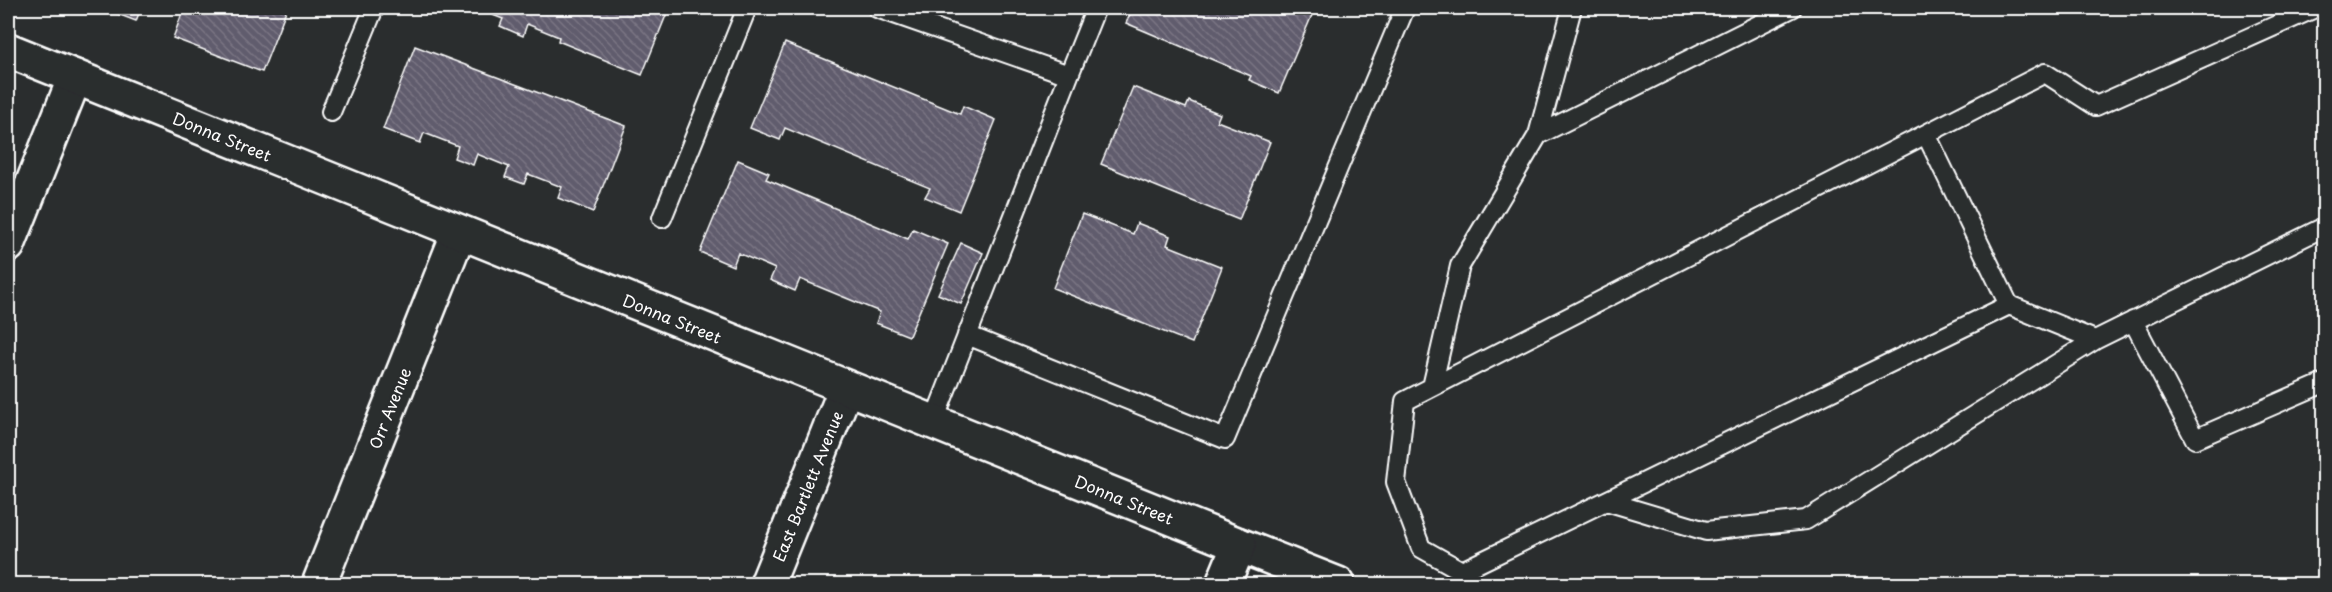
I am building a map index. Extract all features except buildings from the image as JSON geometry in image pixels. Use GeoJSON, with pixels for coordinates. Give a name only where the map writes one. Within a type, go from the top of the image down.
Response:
{"type":"FeatureCollection","features":[{"type":"Feature","properties":{"kind":"street","name":"Donna Street"},"geometry":{"type":"LineString","coordinates":[[8,50],[1338,585]]}},
{"type":"Feature","properties":{"kind":"street"},"geometry":{"type":"LineString","coordinates":[[8,245],[75,77]]}},
{"type":"Feature","properties":{"kind":"street","name":"Orr Avenue"},"geometry":{"type":"LineString","coordinates":[[319,585],[459,232]]}},
{"type":"Feature","properties":{"kind":"street","name":"East Bartlett Avenue"},"geometry":{"type":"LineString","coordinates":[[767,585],[846,388]]}},
{"type":"Feature","properties":{"kind":"street"},"geometry":{"type":"LineString","coordinates":[[1223,585],[1239,545]]}},
{"type":"Feature","properties":{"kind":"lane"},"geometry":{"type":"LineString","coordinates":[[331,112],[374,8]]}},
{"type":"Feature","properties":{"kind":"lane"},"geometry":{"type":"LineString","coordinates":[[662,218],[747,8]]}},
{"type":"Feature","properties":{"kind":"lane"},"geometry":{"type":"LineString","coordinates":[[877,8],[1069,75]]}},
{"type":"Feature","properties":{"kind":"lane"},"geometry":{"type":"LineString","coordinates":[[933,423],[1096,8]]}},
{"type":"Feature","properties":{"kind":"lane"},"geometry":{"type":"LineString","coordinates":[[967,335],[1225,438],[1405,8]]}},
{"type":"Feature","properties":{"kind":"lane"},"geometry":{"type":"LineString","coordinates":[[1432,387],[1460,266],[1538,135],[1572,8]]}},
{"type":"Feature","properties":{"kind":"lane"},"geometry":{"type":"LineString","coordinates":[[1538,135],[1791,8]]}},
{"type":"Feature","properties":{"kind":"lane"},"geometry":{"type":"LineString","coordinates":[[2009,305],[1462,571],[1421,548],[1396,482],[1405,401],[1432,387],[2045,74],[2096,106],[2315,8]]}},
{"type":"Feature","properties":{"kind":"lane"},"geometry":{"type":"LineString","coordinates":[[1926,134],[2009,305],[2095,340]]}},
{"type":"Feature","properties":{"kind":"lane"},"geometry":{"type":"LineString","coordinates":[[1606,501],[1706,531],[1806,520],[2095,340],[2325,227]]}},
{"type":"Feature","properties":{"kind":"lane"},"geometry":{"type":"LineString","coordinates":[[2133,321],[2195,440],[2325,383]]}}]}
